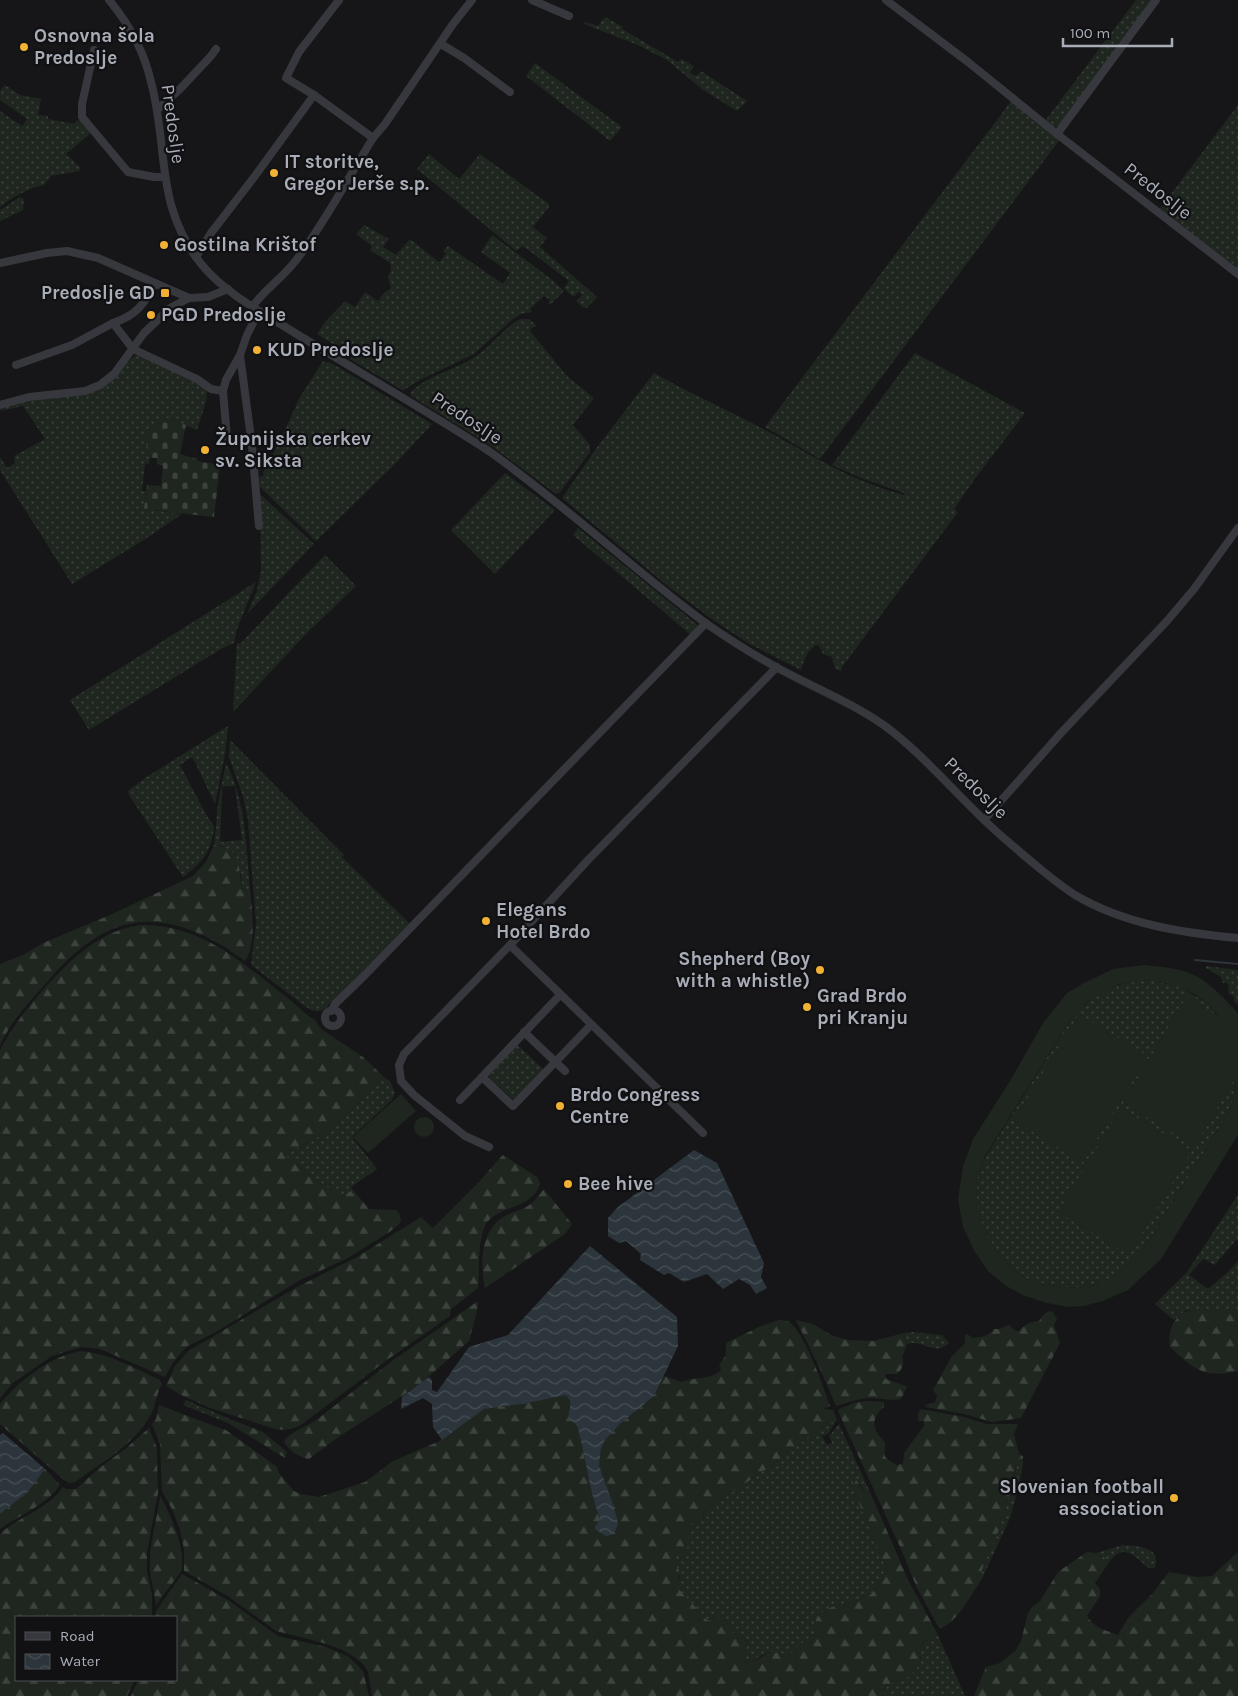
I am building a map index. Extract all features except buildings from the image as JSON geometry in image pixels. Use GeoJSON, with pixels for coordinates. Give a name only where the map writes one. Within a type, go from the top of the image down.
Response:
{"type":"FeatureCollection","features":[{"type":"Feature","properties":{"kind":"street","name":"Predoslje"},"geometry":{"type":"LineString","coordinates":[[109,0],[139,47],[152,83],[157,110],[164,177],[182,236],[204,268],[228,289],[256,309],[483,446],[546,493],[706,623],[777,667],[842,700],[886,727],[922,758],[984,820],[1070,892],[1119,915],[1158,926],[1187,933],[1238,938]]}},
{"type":"Feature","properties":{"kind":"street"},"geometry":{"type":"LineString","coordinates":[[339,0],[299,52],[286,78],[314,95],[373,138]]}},
{"type":"Feature","properties":{"kind":"street"},"geometry":{"type":"LineString","coordinates":[[227,438],[223,391],[226,380],[240,355],[259,298],[297,260],[373,138],[385,124],[453,24],[472,0]]}},
{"type":"Feature","properties":{"kind":"street"},"geometry":{"type":"LineString","coordinates":[[532,0],[569,16]]}},
{"type":"Feature","properties":{"kind":"street","name":"Predoslje"},"geometry":{"type":"LineString","coordinates":[[886,0],[1238,274]]}},
{"type":"Feature","properties":{"kind":"street"},"geometry":{"type":"LineString","coordinates":[[1057,134],[1156,0]]}},
{"type":"Feature","properties":{"kind":"street"},"geometry":{"type":"LineString","coordinates":[[441,44],[464,58],[510,92]]}},
{"type":"Feature","properties":{"kind":"street"},"geometry":{"type":"LineString","coordinates":[[157,110],[180,89],[216,49]]}},
{"type":"Feature","properties":{"kind":"street"},"geometry":{"type":"LineString","coordinates":[[94,50],[82,104],[82,117],[128,172],[164,177]]}},
{"type":"Feature","properties":{"kind":"street"},"geometry":{"type":"LineString","coordinates":[[196,257],[211,233],[314,95]]}},
{"type":"Feature","properties":{"kind":"street"},"geometry":{"type":"LineString","coordinates":[[0,263],[47,253],[72,252],[98,258],[189,298]]}},
{"type":"Feature","properties":{"kind":"street"},"geometry":{"type":"LineString","coordinates":[[16,365],[72,345],[134,314],[145,302],[155,284]]}},
{"type":"Feature","properties":{"kind":"street"},"geometry":{"type":"LineString","coordinates":[[0,404],[28,398],[85,391],[100,385],[114,374],[144,333],[170,308],[189,298],[208,297],[228,289]]}},
{"type":"Feature","properties":{"kind":"street"},"geometry":{"type":"LineString","coordinates":[[113,323],[133,349],[197,379],[211,389],[223,391]]}},
{"type":"Feature","properties":{"kind":"street"},"geometry":{"type":"LineString","coordinates":[[240,355],[252,446],[259,526]]}},
{"type":"Feature","properties":{"kind":"street"},"geometry":{"type":"LineString","coordinates":[[984,820],[1066,727],[1167,621],[1194,589],[1238,528]]}},
{"type":"Feature","properties":{"kind":"street"},"geometry":{"type":"LineString","coordinates":[[345,995],[339,1013],[340,1022],[338,1025],[331,1026],[325,1022],[325,1015],[706,623]]}},
{"type":"Feature","properties":{"kind":"street"},"geometry":{"type":"LineString","coordinates":[[489,1147],[465,1136],[414,1095],[401,1081],[399,1066],[404,1054],[510,945],[582,867],[777,667]]}},
{"type":"Feature","properties":{"kind":"street"},"geometry":{"type":"LineString","coordinates":[[510,945],[703,1133]]}},
{"type":"Feature","properties":{"kind":"street"},"geometry":{"type":"LineString","coordinates":[[460,1100],[560,995]]}},
{"type":"Feature","properties":{"kind":"street"},"geometry":{"type":"LineString","coordinates":[[330,1010],[339,1013]]}},
{"type":"Feature","properties":{"kind":"street"},"geometry":{"type":"LineString","coordinates":[[482,1077],[513,1106],[591,1025]]}},
{"type":"Feature","properties":{"kind":"street"},"geometry":{"type":"LineString","coordinates":[[524,1032],[565,1072]]}},
{"type":"Feature","properties":{"kind":"green space"},"geometry":{"type":"Polygon","coordinates":[[[1136,0],[1154,0],[1060,124],[1056,127],[1052,126],[1045,121],[1136,0]]]}},
{"type":"Feature","properties":{"kind":"green space"},"geometry":{"type":"Polygon","coordinates":[[[605,17],[678,62],[681,59],[694,66],[690,73],[696,76],[701,71],[747,101],[737,111],[703,90],[667,60],[638,45],[584,24],[585,22],[598,26],[605,17]]]}},
{"type":"Feature","properties":{"kind":"green space"},"geometry":{"type":"Polygon","coordinates":[[[535,63],[622,127],[610,141],[526,76],[535,63]]]}},
{"type":"Feature","properties":{"kind":"green space"},"geometry":{"type":"Polygon","coordinates":[[[5,85],[20,95],[41,99],[38,115],[74,124],[77,120],[83,122],[91,133],[66,154],[81,168],[79,171],[51,176],[44,185],[21,193],[0,207],[0,111],[22,126],[27,119],[0,100],[0,91],[5,85]]]}},
{"type":"Feature","properties":{"kind":"green space"},"geometry":{"type":"Polygon","coordinates":[[[1012,100],[1061,138],[820,459],[765,427],[1012,100]]]}},
{"type":"Feature","properties":{"kind":"green space"},"geometry":{"type":"Polygon","coordinates":[[[1238,105],[1238,271],[1159,210],[1238,105]]]}},
{"type":"Feature","properties":{"kind":"green space"},"geometry":{"type":"Polygon","coordinates":[[[429,154],[459,179],[480,154],[549,204],[549,207],[533,227],[547,238],[540,247],[597,297],[587,308],[582,307],[576,301],[582,295],[579,292],[573,297],[564,288],[569,281],[523,246],[516,251],[417,169],[429,154]]]}},
{"type":"Feature","properties":{"kind":"green space"},"geometry":{"type":"Polygon","coordinates":[[[20,197],[24,200],[23,210],[0,221],[0,210],[20,197]]]}},
{"type":"Feature","properties":{"kind":"green space"},"geometry":{"type":"Polygon","coordinates":[[[364,225],[389,239],[383,247],[396,255],[410,239],[439,262],[446,254],[443,251],[448,246],[503,284],[510,273],[481,252],[492,235],[550,278],[564,291],[550,305],[548,303],[550,300],[544,296],[530,309],[532,312],[521,314],[513,319],[474,354],[402,390],[343,355],[336,346],[317,334],[325,322],[345,301],[355,307],[365,292],[378,301],[391,288],[388,276],[391,271],[390,263],[370,250],[372,246],[356,234],[364,225]]]}},
{"type":"Feature","properties":{"kind":"green space"},"geometry":{"type":"Polygon","coordinates":[[[520,319],[529,319],[537,326],[531,328],[530,331],[567,376],[594,398],[573,425],[590,445],[590,452],[560,492],[556,494],[493,447],[411,396],[410,393],[433,377],[475,357],[520,319]]]}},
{"type":"Feature","properties":{"kind":"green space"},"geometry":{"type":"Polygon","coordinates":[[[915,353],[1025,413],[954,509],[958,512],[842,667],[841,671],[835,669],[832,657],[823,654],[819,646],[816,645],[806,656],[801,670],[748,643],[669,587],[562,498],[598,446],[654,373],[758,426],[836,469],[868,483],[904,495],[904,493],[861,478],[832,465],[915,353]]]}},
{"type":"Feature","properties":{"kind":"green space"},"geometry":{"type":"Polygon","coordinates":[[[136,355],[200,383],[207,391],[206,402],[197,430],[167,418],[145,434],[150,458],[149,464],[145,463],[142,491],[146,491],[144,509],[182,514],[72,584],[0,470],[0,457],[7,468],[15,463],[14,456],[45,439],[23,406],[0,411],[0,406],[82,394],[136,355]]]}},
{"type":"Feature","properties":{"kind":"green space"},"geometry":{"type":"Polygon","coordinates":[[[323,361],[333,364],[432,424],[396,463],[316,541],[260,487],[259,477],[263,476],[264,470],[279,443],[300,397],[323,361]]]}},
{"type":"Feature","properties":{"kind":"green space"},"geometry":{"type":"Polygon","coordinates":[[[167,418],[186,425],[180,454],[197,459],[198,461],[220,465],[214,517],[144,509],[147,485],[161,486],[163,466],[157,464],[157,458],[150,458],[144,434],[167,418]]]}},
{"type":"Feature","properties":{"kind":"green space"},"geometry":{"type":"Polygon","coordinates":[[[505,473],[555,510],[495,574],[451,530],[505,473]]]}},
{"type":"Feature","properties":{"kind":"green space"},"geometry":{"type":"Polygon","coordinates":[[[260,494],[314,544],[247,614],[257,591],[261,570],[260,494]]]}},
{"type":"Feature","properties":{"kind":"green space"},"geometry":{"type":"Polygon","coordinates":[[[578,528],[699,626],[691,635],[573,535],[578,528]]]}},
{"type":"Feature","properties":{"kind":"green space"},"geometry":{"type":"Polygon","coordinates":[[[325,555],[356,586],[306,634],[233,712],[237,643],[240,644],[325,555]]]}},
{"type":"Feature","properties":{"kind":"green space"},"geometry":{"type":"Polygon","coordinates":[[[256,582],[237,629],[234,643],[221,649],[89,730],[70,700],[256,582]]]}},
{"type":"Feature","properties":{"kind":"green space"},"geometry":{"type":"Polygon","coordinates":[[[228,726],[225,754],[215,804],[193,758],[180,765],[214,826],[209,849],[201,861],[183,877],[128,791],[145,778],[228,726]]]}},
{"type":"Feature","properties":{"kind":"green space"},"geometry":{"type":"Polygon","coordinates":[[[230,740],[344,855],[342,857],[410,924],[350,986],[321,1011],[310,1010],[251,965],[256,923],[248,820],[243,796],[229,757],[230,740]]]}},
{"type":"Feature","properties":{"kind":"green space"},"geometry":{"type":"Polygon","coordinates":[[[226,763],[238,793],[241,808],[250,889],[242,888],[235,854],[222,846],[214,845],[218,804],[226,763]],[[235,786],[222,787],[220,842],[242,840],[235,786]]]}},
{"type":"Feature","properties":{"kind":"green space"},"geometry":{"type":"Polygon","coordinates":[[[214,845],[224,847],[235,855],[239,866],[242,888],[250,889],[252,936],[249,954],[245,961],[223,946],[197,933],[172,925],[150,922],[128,924],[107,931],[87,943],[48,981],[10,1027],[0,1045],[0,964],[193,876],[206,862],[214,845]]]}},
{"type":"Feature","properties":{"kind":"green space"},"geometry":{"type":"Polygon","coordinates":[[[141,925],[183,931],[219,947],[289,999],[315,1020],[321,1029],[363,1057],[384,1077],[338,1123],[325,1133],[284,1155],[340,1197],[353,1190],[369,1209],[396,1210],[401,1220],[391,1231],[346,1259],[300,1280],[216,1332],[186,1347],[172,1364],[165,1377],[100,1349],[81,1347],[52,1356],[13,1383],[0,1398],[0,1050],[14,1026],[30,1005],[74,958],[98,940],[112,933],[141,925]]]}},
{"type":"Feature","properties":{"kind":"green space"},"geometry":{"type":"Polygon","coordinates":[[[1144,965],[1172,968],[1185,972],[1209,984],[1236,1011],[1238,1014],[1238,1135],[1161,1259],[1128,1290],[1103,1301],[1084,1306],[1068,1307],[1025,1296],[1006,1286],[988,1271],[975,1252],[963,1227],[958,1199],[963,1166],[973,1139],[1010,1081],[1043,1023],[1067,993],[1113,969],[1144,965]],[[1147,980],[1120,984],[1087,1002],[1071,1019],[985,1156],[977,1181],[979,1210],[983,1225],[989,1238],[1006,1263],[1032,1281],[1065,1287],[1086,1287],[1105,1281],[1126,1267],[1143,1250],[1230,1110],[1235,1094],[1236,1077],[1195,1146],[1123,1103],[1187,996],[1218,1016],[1203,1000],[1187,990],[1147,980]]]}},
{"type":"Feature","properties":{"kind":"green space"},"geometry":{"type":"Polygon","coordinates":[[[1206,966],[1238,970],[1238,1005],[1234,1001],[1234,997],[1228,993],[1229,986],[1227,983],[1223,983],[1221,977],[1206,968],[1206,966]]]}},
{"type":"Feature","properties":{"kind":"green space"},"geometry":{"type":"Polygon","coordinates":[[[1147,980],[1179,986],[1207,1003],[1228,1030],[1237,1070],[1235,1094],[1230,1110],[1143,1250],[1126,1267],[1099,1284],[1086,1287],[1065,1287],[1032,1281],[1006,1263],[982,1225],[976,1195],[979,1172],[986,1156],[1076,1013],[1105,991],[1126,983],[1147,980]]]}},
{"type":"Feature","properties":{"kind":"green space"},"geometry":{"type":"Polygon","coordinates":[[[1079,1014],[1148,1056],[1082,1163],[1014,1120],[1079,1014]]]}},
{"type":"Feature","properties":{"kind":"green space"},"geometry":{"type":"Polygon","coordinates":[[[516,1046],[519,1046],[544,1070],[514,1100],[489,1078],[489,1075],[516,1046]]]}},
{"type":"Feature","properties":{"kind":"green space"},"geometry":{"type":"Polygon","coordinates":[[[384,1077],[390,1081],[395,1093],[392,1100],[352,1137],[377,1169],[351,1187],[353,1190],[340,1197],[284,1155],[325,1133],[338,1123],[384,1077]]]}},
{"type":"Feature","properties":{"kind":"green space"},"geometry":{"type":"Polygon","coordinates":[[[401,1094],[416,1111],[368,1153],[353,1137],[401,1094]]]}},
{"type":"Feature","properties":{"kind":"green space"},"geometry":{"type":"Polygon","coordinates":[[[1121,1108],[1192,1151],[1129,1255],[1058,1212],[1121,1108]]]}},
{"type":"Feature","properties":{"kind":"green space"},"geometry":{"type":"Polygon","coordinates":[[[424,1117],[431,1120],[434,1127],[431,1134],[424,1137],[417,1134],[414,1127],[417,1120],[424,1117]]]}},
{"type":"Feature","properties":{"kind":"green space"},"geometry":{"type":"Polygon","coordinates":[[[503,1155],[537,1177],[540,1183],[536,1192],[530,1198],[497,1214],[485,1226],[480,1248],[478,1288],[451,1309],[450,1316],[387,1360],[301,1425],[282,1430],[275,1429],[210,1408],[166,1386],[175,1366],[188,1351],[299,1286],[357,1257],[421,1217],[433,1228],[503,1155]]]}},
{"type":"Feature","properties":{"kind":"green space"},"geometry":{"type":"Polygon","coordinates":[[[544,1189],[572,1224],[565,1234],[485,1288],[482,1259],[490,1231],[495,1223],[503,1217],[525,1208],[544,1189]]]}},
{"type":"Feature","properties":{"kind":"green space"},"geometry":{"type":"Polygon","coordinates":[[[1238,1195],[1238,1241],[1236,1240],[1215,1265],[1203,1259],[1189,1275],[1208,1289],[1238,1261],[1238,1310],[1186,1310],[1174,1320],[1155,1304],[1187,1272],[1238,1195]]]}},
{"type":"Feature","properties":{"kind":"green space"},"geometry":{"type":"Polygon","coordinates":[[[478,1301],[469,1341],[419,1385],[340,1436],[309,1459],[298,1455],[286,1445],[284,1442],[286,1439],[297,1430],[315,1421],[392,1361],[478,1301]]]}},
{"type":"Feature","properties":{"kind":"green space"},"geometry":{"type":"Polygon","coordinates":[[[1194,1309],[1238,1310],[1238,1371],[1216,1374],[1208,1373],[1193,1366],[1170,1347],[1171,1328],[1177,1318],[1187,1311],[1194,1309]]]}},
{"type":"Feature","properties":{"kind":"green space"},"geometry":{"type":"Polygon","coordinates":[[[1053,1312],[1057,1319],[1054,1325],[1060,1343],[1021,1418],[992,1422],[964,1414],[925,1407],[928,1404],[935,1403],[937,1396],[933,1390],[952,1356],[965,1343],[965,1335],[967,1334],[973,1338],[982,1337],[994,1329],[1009,1325],[1016,1331],[1019,1331],[1028,1324],[1039,1321],[1045,1313],[1053,1312]]]}},
{"type":"Feature","properties":{"kind":"green space"},"geometry":{"type":"Polygon","coordinates":[[[779,1320],[788,1321],[801,1336],[813,1360],[830,1406],[825,1409],[833,1410],[837,1420],[834,1424],[831,1420],[771,1466],[704,1512],[703,1521],[690,1523],[687,1551],[672,1559],[680,1572],[677,1583],[678,1588],[707,1620],[711,1621],[718,1614],[725,1620],[733,1633],[737,1633],[748,1642],[744,1660],[747,1664],[770,1653],[790,1655],[815,1633],[815,1621],[822,1613],[835,1606],[870,1595],[878,1586],[886,1568],[853,1489],[853,1480],[856,1480],[871,1501],[874,1501],[909,1582],[936,1631],[923,1643],[920,1651],[920,1664],[912,1674],[903,1680],[888,1685],[883,1696],[372,1696],[368,1672],[364,1665],[356,1658],[343,1650],[320,1642],[276,1631],[229,1597],[184,1571],[184,1549],[180,1530],[173,1511],[162,1491],[160,1444],[152,1424],[156,1419],[159,1405],[226,1430],[277,1467],[279,1473],[294,1491],[319,1497],[365,1482],[393,1461],[442,1440],[484,1409],[566,1395],[570,1401],[569,1417],[578,1429],[593,1497],[600,1519],[599,1522],[618,1524],[599,1466],[601,1449],[605,1440],[620,1424],[654,1396],[664,1376],[682,1382],[712,1376],[721,1370],[719,1365],[726,1355],[726,1343],[761,1326],[779,1320]]]}},
{"type":"Feature","properties":{"kind":"green space"},"geometry":{"type":"Polygon","coordinates":[[[796,1320],[813,1324],[831,1335],[847,1340],[874,1341],[904,1333],[907,1344],[902,1357],[902,1368],[897,1374],[885,1374],[886,1379],[907,1387],[901,1399],[868,1398],[836,1406],[796,1320]]]}},
{"type":"Feature","properties":{"kind":"green space"},"geometry":{"type":"Polygon","coordinates":[[[904,1333],[942,1335],[949,1343],[944,1347],[938,1348],[913,1343],[907,1344],[904,1333]]]}},
{"type":"Feature","properties":{"kind":"green space"},"geometry":{"type":"Polygon","coordinates":[[[82,1351],[122,1362],[160,1380],[162,1384],[152,1412],[135,1436],[106,1460],[75,1482],[70,1483],[64,1480],[0,1424],[0,1404],[36,1370],[70,1353],[82,1351]]]}},
{"type":"Feature","properties":{"kind":"green space"},"geometry":{"type":"Polygon","coordinates":[[[186,1400],[230,1419],[228,1423],[183,1405],[186,1400]]]}},
{"type":"Feature","properties":{"kind":"green space"},"geometry":{"type":"Polygon","coordinates":[[[866,1401],[884,1402],[884,1407],[876,1416],[874,1425],[877,1433],[885,1442],[886,1458],[897,1465],[903,1463],[904,1453],[924,1426],[924,1421],[918,1421],[918,1413],[921,1409],[964,1417],[986,1424],[1018,1424],[1014,1434],[1019,1454],[1023,1456],[1023,1464],[1017,1464],[1001,1525],[980,1575],[982,1579],[963,1608],[945,1626],[939,1628],[917,1588],[838,1411],[854,1403],[866,1401]]]}},
{"type":"Feature","properties":{"kind":"green space"},"geometry":{"type":"Polygon","coordinates":[[[230,1419],[263,1432],[287,1452],[285,1458],[228,1423],[230,1419]]]}},
{"type":"Feature","properties":{"kind":"green space"},"geometry":{"type":"Polygon","coordinates":[[[831,1420],[834,1424],[828,1434],[822,1436],[827,1445],[832,1443],[829,1436],[839,1424],[874,1501],[871,1502],[860,1484],[853,1489],[886,1568],[878,1586],[870,1595],[835,1606],[822,1613],[815,1621],[815,1633],[795,1649],[790,1656],[772,1652],[762,1655],[747,1664],[744,1660],[748,1641],[733,1633],[725,1620],[714,1617],[711,1621],[697,1612],[678,1588],[677,1583],[680,1576],[672,1559],[690,1523],[699,1522],[704,1518],[704,1512],[772,1465],[831,1420]]]}},
{"type":"Feature","properties":{"kind":"green space"},"geometry":{"type":"Polygon","coordinates":[[[149,1428],[157,1448],[158,1493],[147,1553],[147,1571],[152,1595],[152,1616],[15,1616],[15,1681],[134,1681],[127,1696],[0,1696],[0,1534],[49,1502],[63,1487],[66,1489],[76,1489],[98,1469],[149,1428]]]}},
{"type":"Feature","properties":{"kind":"green space"},"geometry":{"type":"Polygon","coordinates":[[[1017,1464],[1023,1464],[1010,1518],[982,1579],[980,1575],[1017,1464]]]}},
{"type":"Feature","properties":{"kind":"green space"},"geometry":{"type":"Polygon","coordinates":[[[45,1469],[60,1485],[40,1504],[0,1529],[0,1514],[28,1492],[45,1469]]]}},
{"type":"Feature","properties":{"kind":"green space"},"geometry":{"type":"Polygon","coordinates":[[[160,1496],[180,1543],[182,1563],[180,1574],[156,1606],[150,1562],[151,1543],[160,1496]]]}},
{"type":"Feature","properties":{"kind":"green space"},"geometry":{"type":"Polygon","coordinates":[[[1123,1545],[1141,1547],[1152,1551],[1155,1555],[1155,1568],[1149,1568],[1126,1552],[1121,1552],[1110,1561],[1096,1553],[1123,1545]]]}},
{"type":"Feature","properties":{"kind":"green space"},"geometry":{"type":"Polygon","coordinates":[[[1087,1552],[1096,1553],[1110,1561],[1095,1583],[1100,1589],[1100,1596],[1087,1616],[1096,1626],[1118,1635],[1128,1618],[1153,1593],[1169,1572],[1198,1577],[1212,1576],[1238,1552],[1238,1696],[974,1696],[986,1667],[1000,1663],[1016,1650],[1021,1641],[1028,1613],[1040,1601],[1058,1572],[1087,1552]]]}},
{"type":"Feature","properties":{"kind":"green space"},"geometry":{"type":"Polygon","coordinates":[[[182,1574],[228,1600],[278,1636],[326,1647],[349,1657],[363,1671],[369,1696],[131,1696],[138,1681],[178,1681],[178,1616],[155,1616],[156,1611],[182,1574]]]}},
{"type":"Feature","properties":{"kind":"green space"},"geometry":{"type":"Polygon","coordinates":[[[936,1631],[965,1696],[883,1696],[887,1686],[904,1680],[921,1659],[920,1651],[924,1643],[936,1631]]]}},
{"type":"Feature","properties":{"kind":"water"},"geometry":{"type":"Polygon","coordinates":[[[694,1150],[717,1163],[764,1263],[761,1277],[767,1288],[756,1294],[750,1285],[739,1279],[723,1289],[707,1274],[684,1282],[669,1273],[664,1275],[640,1260],[641,1254],[626,1241],[619,1243],[608,1236],[608,1218],[618,1207],[694,1150]]]}},
{"type":"Feature","properties":{"kind":"water"},"geometry":{"type":"Polygon","coordinates":[[[590,1246],[677,1317],[678,1346],[654,1396],[620,1424],[605,1440],[601,1449],[599,1466],[618,1524],[614,1534],[606,1536],[596,1530],[595,1527],[600,1519],[593,1497],[578,1429],[569,1417],[570,1401],[566,1395],[484,1409],[442,1440],[433,1427],[432,1404],[423,1398],[401,1409],[402,1397],[429,1377],[432,1380],[432,1390],[437,1392],[469,1347],[508,1335],[590,1246]]]}},
{"type":"Feature","properties":{"kind":"water"},"geometry":{"type":"Polygon","coordinates":[[[3,1433],[45,1469],[28,1492],[0,1514],[0,1435],[3,1433]]]}},
{"type":"Feature","properties":{"kind":"waterway"},"geometry":{"type":"LineString","coordinates":[[1195,960],[1238,964]]}},
{"type":"Feature","properties":{"kind":"place","name":"Osnovna šola Predoslje"},"geometry":{"type":"Point","coordinates":[24,47]}},
{"type":"Feature","properties":{"kind":"place","name":"IT storitve, Gregor Jerše s.p."},"geometry":{"type":"Point","coordinates":[274,173]}},
{"type":"Feature","properties":{"kind":"place","name":"Gostilna Krištof"},"geometry":{"type":"Point","coordinates":[164,245]}},
{"type":"Feature","properties":{"kind":"place","name":"Predoslje GD"},"geometry":{"type":"Point","coordinates":[165,293]}},
{"type":"Feature","properties":{"kind":"place","name":"PGD Predoslje"},"geometry":{"type":"Point","coordinates":[151,315]}},
{"type":"Feature","properties":{"kind":"place","name":"KUD Predoslje"},"geometry":{"type":"Point","coordinates":[257,350]}},
{"type":"Feature","properties":{"kind":"place","name":"Župnijska cerkev sv. Siksta"},"geometry":{"type":"Point","coordinates":[205,450]}},
{"type":"Feature","properties":{"kind":"place","name":"Elegans Hotel Brdo"},"geometry":{"type":"Point","coordinates":[486,921]}},
{"type":"Feature","properties":{"kind":"place","name":"Shepherd (Boy with a whistle)"},"geometry":{"type":"Point","coordinates":[820,970]}},
{"type":"Feature","properties":{"kind":"place","name":"Grad Brdo pri Kranju"},"geometry":{"type":"Point","coordinates":[807,1007]}},
{"type":"Feature","properties":{"kind":"place","name":"Brdo Congress Centre"},"geometry":{"type":"Point","coordinates":[560,1106]}},
{"type":"Feature","properties":{"kind":"place","name":"Bee hive"},"geometry":{"type":"Point","coordinates":[568,1184]}},
{"type":"Feature","properties":{"kind":"place","name":"Slovenian football association"},"geometry":{"type":"Point","coordinates":[1174,1498]}}]}
